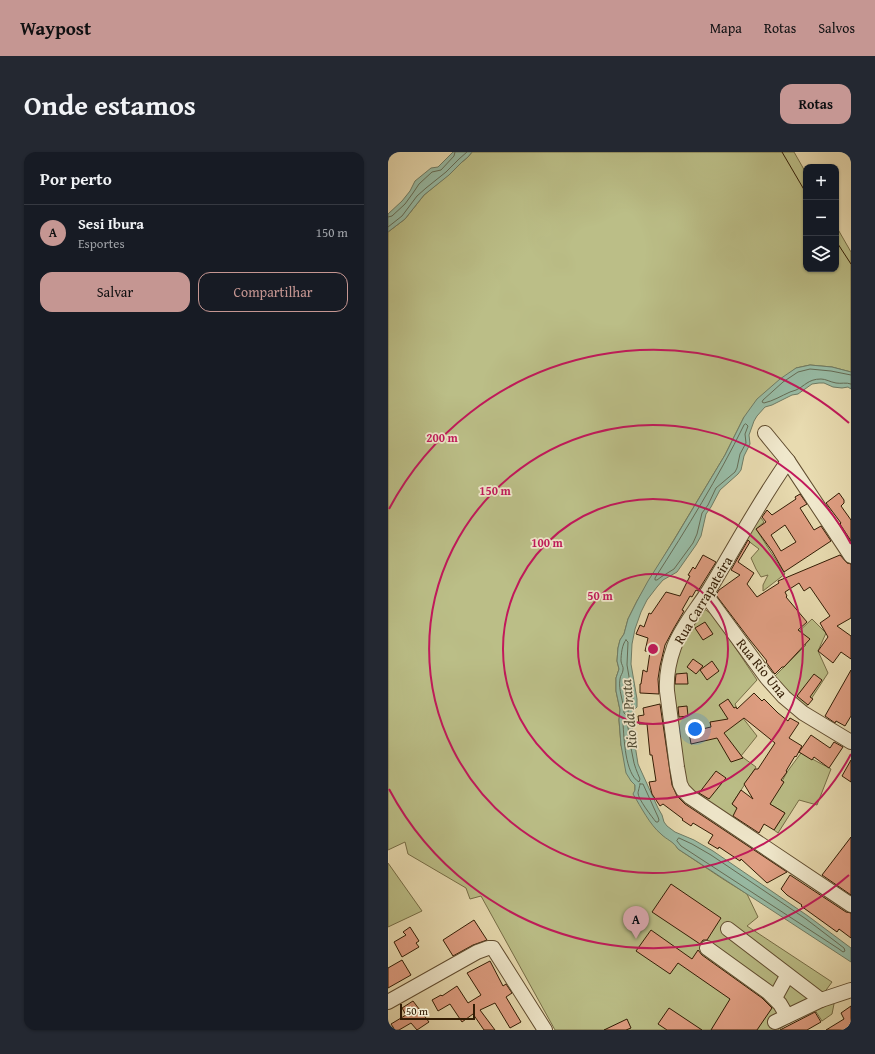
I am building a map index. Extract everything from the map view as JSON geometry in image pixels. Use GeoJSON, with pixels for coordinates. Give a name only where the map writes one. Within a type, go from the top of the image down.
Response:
{"type":"FeatureCollection","features":[{"type":"Feature","properties":{"kind":"street"},"geometry":{"type":"LineString","coordinates":[[765,433],[788,461],[851,556]]}},
{"type":"Feature","properties":{"kind":"street","name":"Rua Carrapateira"},"geometry":{"type":"LineString","coordinates":[[788,461],[773,482],[706,595],[681,633],[675,646],[667,673],[667,691],[677,767],[680,784],[683,790],[690,797],[851,905]]}},
{"type":"Feature","properties":{"kind":"street","name":"Rua Rio Una"},"geometry":{"type":"LineString","coordinates":[[706,595],[767,678],[784,697],[803,713],[851,742]]}},
{"type":"Feature","properties":{"kind":"street"},"geometry":{"type":"LineString","coordinates":[[728,929],[787,976],[821,1000]]}},
{"type":"Feature","properties":{"kind":"street"},"geometry":{"type":"LineString","coordinates":[[388,1002],[477,952],[488,948],[493,948],[540,1028]]}},
{"type":"Feature","properties":{"kind":"street"},"geometry":{"type":"LineString","coordinates":[[707,948],[775,998],[781,1019],[821,1000],[851,990]]}},
{"type":"Feature","properties":{"kind":"street"},"geometry":{"type":"LineString","coordinates":[[775,998],[787,976]]}},
{"type":"Feature","properties":{"kind":"shaded area"},"geometry":{"type":"Polygon","coordinates":[[[472,152],[794,152],[803,168],[803,272],[839,272],[839,231],[851,252],[851,372],[832,367],[810,365],[796,368],[744,417],[725,455],[637,601],[628,619],[618,648],[617,661],[619,669],[616,678],[616,691],[620,710],[619,720],[621,745],[631,781],[635,785],[635,790],[661,834],[674,843],[678,849],[747,894],[758,917],[747,926],[832,982],[821,997],[834,1004],[832,1014],[822,1021],[813,1007],[778,1030],[555,1030],[481,896],[470,899],[466,888],[408,854],[405,842],[388,850],[388,232],[405,219],[424,195],[472,152]]]}},
{"type":"Feature","properties":{"kind":"shaded area"},"geometry":{"type":"Polygon","coordinates":[[[758,514],[764,522],[756,529],[785,574],[763,591],[763,585],[768,575],[761,577],[751,558],[759,549],[743,537],[758,514]]]}},
{"type":"Feature","properties":{"kind":"shaded area"},"geometry":{"type":"Polygon","coordinates":[[[703,608],[714,616],[757,680],[735,704],[739,713],[757,736],[741,756],[756,767],[732,804],[744,815],[737,823],[683,783],[670,682],[683,634],[703,608]]]}},
{"type":"Feature","properties":{"kind":"shaded area"},"geometry":{"type":"Polygon","coordinates":[[[812,619],[826,633],[818,651],[828,673],[804,710],[772,679],[806,645],[795,635],[812,619]]]}},
{"type":"Feature","properties":{"kind":"shaded area"},"geometry":{"type":"Polygon","coordinates":[[[801,753],[831,769],[817,805],[799,800],[778,833],[774,830],[785,813],[770,804],[787,772],[801,753]]]}},
{"type":"Feature","properties":{"kind":"shaded area"},"geometry":{"type":"Polygon","coordinates":[[[388,863],[422,911],[388,927],[388,863]]]}},
{"type":"Feature","properties":{"kind":"water"},"geometry":{"type":"Polygon","coordinates":[[[453,152],[472,152],[449,175],[424,195],[405,219],[388,232],[388,214],[402,201],[410,191],[415,181],[431,168],[438,167],[453,152]]]}},
{"type":"Feature","properties":{"kind":"water","name":"Rio da Prata"},"geometry":{"type":"Polygon","coordinates":[[[810,365],[832,367],[851,372],[851,389],[848,387],[833,387],[824,383],[812,384],[798,394],[792,395],[765,407],[757,416],[749,435],[750,444],[744,456],[741,470],[720,490],[706,514],[701,536],[677,572],[663,580],[647,600],[641,612],[632,644],[631,664],[637,707],[632,712],[631,720],[638,764],[667,826],[675,832],[694,840],[713,851],[808,916],[851,948],[851,962],[678,849],[653,826],[633,794],[635,785],[626,773],[621,745],[619,720],[620,710],[616,691],[616,678],[619,669],[617,661],[618,648],[628,619],[648,581],[725,455],[744,417],[757,399],[780,379],[796,368],[810,365]]]}},
{"type":"Feature","properties":{"kind":"building"},"geometry":{"type":"Polygon","coordinates":[[[839,493],[844,500],[844,503],[841,506],[851,520],[851,541],[840,524],[841,523],[826,503],[839,493]]]}},
{"type":"Feature","properties":{"kind":"building"},"geometry":{"type":"Polygon","coordinates":[[[800,494],[807,504],[800,508],[814,530],[821,526],[831,541],[784,572],[772,551],[756,529],[766,522],[762,517],[767,510],[772,515],[796,499],[795,497],[800,494]],[[785,525],[771,535],[781,551],[796,542],[785,525]]]}},
{"type":"Feature","properties":{"kind":"building"},"geometry":{"type":"Polygon","coordinates":[[[748,540],[750,542],[738,562],[754,573],[747,584],[757,597],[779,583],[778,581],[840,555],[847,563],[851,564],[851,618],[837,626],[851,636],[851,659],[841,652],[833,663],[818,651],[828,637],[820,623],[830,616],[810,587],[804,591],[799,583],[785,592],[786,597],[807,622],[798,630],[810,639],[784,667],[782,667],[775,674],[774,673],[766,662],[767,661],[716,595],[719,590],[740,575],[731,570],[748,540]]]}},
{"type":"Feature","properties":{"kind":"building"},"geometry":{"type":"Polygon","coordinates":[[[703,555],[716,562],[698,591],[696,590],[692,597],[690,596],[682,610],[684,611],[665,645],[658,679],[659,694],[640,693],[643,670],[647,672],[650,652],[645,651],[648,638],[636,634],[640,625],[644,627],[649,613],[651,614],[666,592],[680,596],[690,576],[688,575],[693,567],[695,569],[703,555]]]}},
{"type":"Feature","properties":{"kind":"building"},"geometry":{"type":"Polygon","coordinates":[[[705,622],[713,634],[703,640],[695,628],[705,622]]]}},
{"type":"Feature","properties":{"kind":"building"},"geometry":{"type":"Polygon","coordinates":[[[693,659],[703,666],[696,674],[687,667],[693,659]]]}},
{"type":"Feature","properties":{"kind":"building"},"geometry":{"type":"Polygon","coordinates":[[[712,661],[719,671],[707,680],[700,670],[712,661]]]}},
{"type":"Feature","properties":{"kind":"building"},"geometry":{"type":"Polygon","coordinates":[[[851,670],[851,716],[845,726],[836,721],[835,723],[825,716],[851,670]]]}},
{"type":"Feature","properties":{"kind":"building"},"geometry":{"type":"Polygon","coordinates":[[[687,673],[688,684],[675,684],[676,674],[687,673]]]}},
{"type":"Feature","properties":{"kind":"building"},"geometry":{"type":"Polygon","coordinates":[[[814,674],[822,680],[810,697],[813,699],[808,705],[797,696],[814,674]]]}},
{"type":"Feature","properties":{"kind":"building"},"geometry":{"type":"Polygon","coordinates":[[[754,693],[762,701],[764,699],[788,721],[790,718],[799,723],[789,738],[802,746],[781,780],[784,782],[770,804],[785,813],[774,830],[764,824],[759,833],[733,816],[737,808],[732,804],[741,790],[753,799],[744,784],[755,769],[758,769],[775,743],[744,718],[724,733],[743,758],[731,762],[717,738],[691,744],[689,732],[711,727],[710,722],[728,719],[719,705],[728,699],[734,708],[736,707],[737,709],[754,693]]]}},
{"type":"Feature","properties":{"kind":"building"},"geometry":{"type":"Polygon","coordinates":[[[660,704],[672,785],[677,796],[685,804],[787,872],[767,883],[741,859],[740,861],[719,847],[718,849],[708,843],[713,835],[693,823],[691,826],[663,804],[660,806],[652,794],[649,782],[656,781],[652,755],[650,755],[647,724],[639,724],[638,716],[644,715],[643,708],[660,704]]]}},
{"type":"Feature","properties":{"kind":"building"},"geometry":{"type":"Polygon","coordinates":[[[687,706],[688,716],[679,717],[678,707],[687,706]]]}},
{"type":"Feature","properties":{"kind":"building"},"geometry":{"type":"Polygon","coordinates":[[[811,735],[830,748],[834,742],[843,747],[829,768],[814,757],[812,760],[799,752],[811,735]]]}},
{"type":"Feature","properties":{"kind":"building"},"geometry":{"type":"Polygon","coordinates":[[[851,760],[851,782],[842,776],[851,760]]]}},
{"type":"Feature","properties":{"kind":"building"},"geometry":{"type":"Polygon","coordinates":[[[716,771],[726,778],[709,799],[699,793],[716,771]]]}},
{"type":"Feature","properties":{"kind":"building"},"geometry":{"type":"Polygon","coordinates":[[[851,837],[851,895],[822,875],[851,837]]]}},
{"type":"Feature","properties":{"kind":"building"},"geometry":{"type":"Polygon","coordinates":[[[790,875],[846,912],[851,913],[851,938],[839,929],[837,932],[801,906],[802,905],[781,889],[790,875]]]}},
{"type":"Feature","properties":{"kind":"building"},"geometry":{"type":"Polygon","coordinates":[[[671,884],[721,918],[707,940],[703,940],[700,944],[652,912],[671,884]]]}},
{"type":"Feature","properties":{"kind":"building"},"geometry":{"type":"Polygon","coordinates":[[[474,920],[487,940],[473,945],[453,956],[443,940],[474,920]]]}},
{"type":"Feature","properties":{"kind":"building"},"geometry":{"type":"Polygon","coordinates":[[[410,927],[419,941],[416,943],[419,947],[402,957],[394,942],[406,935],[403,932],[410,927]]]}},
{"type":"Feature","properties":{"kind":"building"},"geometry":{"type":"Polygon","coordinates":[[[651,930],[692,959],[698,950],[702,955],[762,998],[772,1008],[757,1030],[711,1030],[730,999],[678,963],[670,974],[636,951],[651,930]]]}},
{"type":"Feature","properties":{"kind":"building"},"geometry":{"type":"Polygon","coordinates":[[[402,960],[411,975],[388,988],[388,968],[402,960]]]}},
{"type":"Feature","properties":{"kind":"building"},"geometry":{"type":"Polygon","coordinates":[[[490,961],[503,986],[506,984],[512,993],[506,997],[521,1022],[510,1028],[495,1003],[480,1010],[495,1030],[484,1030],[473,1014],[462,1022],[450,1004],[438,1011],[432,1000],[441,995],[442,996],[457,986],[468,1003],[481,995],[467,973],[490,961]]]}},
{"type":"Feature","properties":{"kind":"building"},"geometry":{"type":"Polygon","coordinates":[[[413,1001],[429,1022],[417,1030],[411,1023],[399,1030],[395,1030],[391,1024],[406,1015],[402,1008],[413,1001]]]}},
{"type":"Feature","properties":{"kind":"building"},"geometry":{"type":"Polygon","coordinates":[[[851,1006],[851,1030],[826,1030],[844,1019],[841,1013],[851,1006]]]}},
{"type":"Feature","properties":{"kind":"building"},"geometry":{"type":"Polygon","coordinates":[[[669,1008],[702,1030],[667,1030],[658,1024],[669,1008]]]}},
{"type":"Feature","properties":{"kind":"building"},"geometry":{"type":"Polygon","coordinates":[[[815,1012],[821,1022],[807,1030],[780,1030],[815,1012]]]}},
{"type":"Feature","properties":{"kind":"building"},"geometry":{"type":"Polygon","coordinates":[[[627,1019],[631,1028],[626,1030],[604,1030],[627,1019]]]}},
{"type":"Feature","properties":{"kind":"tram line"},"geometry":{"type":"LineString","coordinates":[[782,152],[803,188]]}},
{"type":"Feature","properties":{"kind":"tram line"},"geometry":{"type":"LineString","coordinates":[[839,246],[851,264]]}},
{"type":"Feature","properties":{"kind":"place","name":"Sesi Ibura"},"geometry":{"type":"Point","coordinates":[636,939]}}]}
